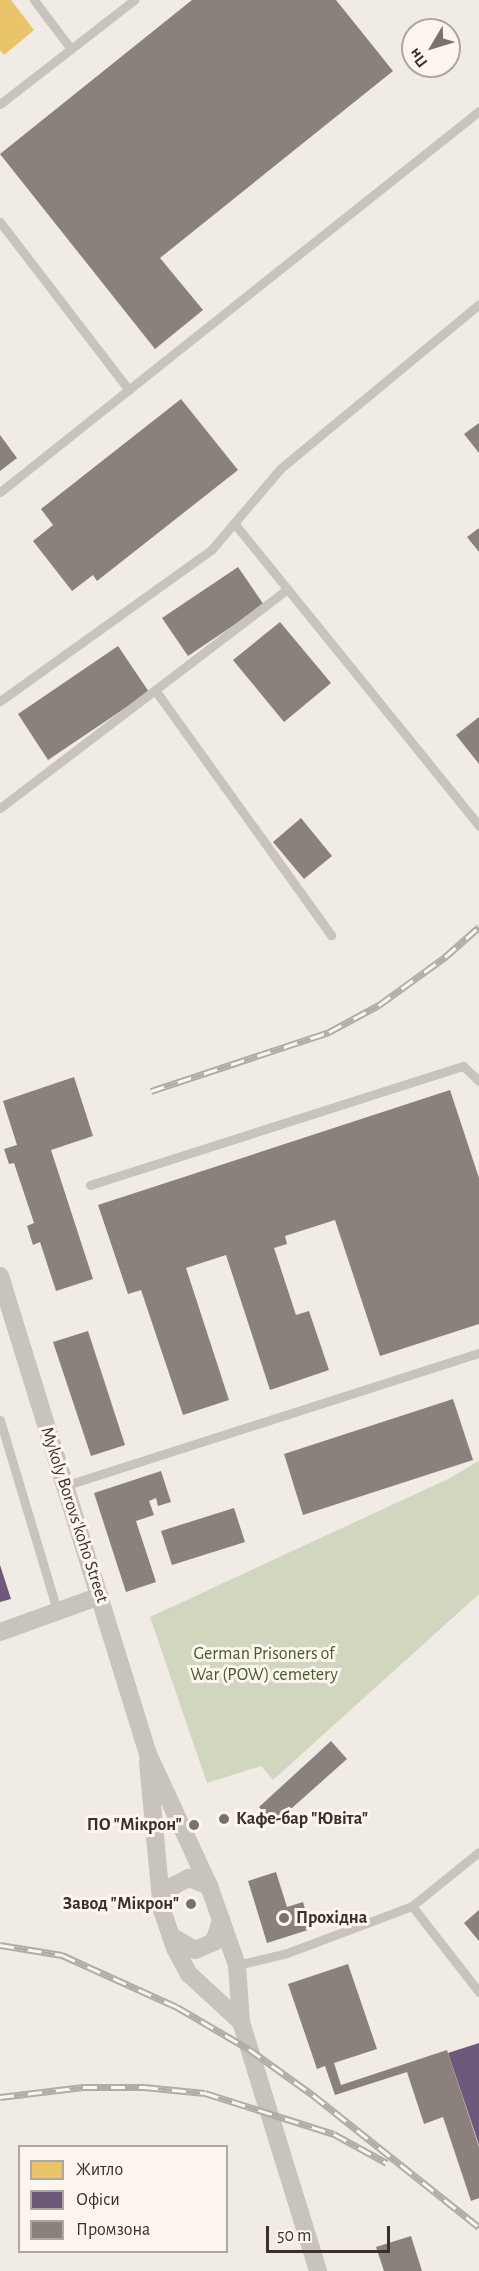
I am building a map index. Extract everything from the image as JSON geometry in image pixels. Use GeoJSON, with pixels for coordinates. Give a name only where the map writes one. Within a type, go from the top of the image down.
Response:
{"type":"FeatureCollection","features":[{"type":"Feature","properties":{"kind":"street","name":"Mykoly Borovs'koho Street"},"geometry":{"type":"LineString","coordinates":[[0,1276],[148,1754],[210,1886],[237,1965],[241,2022],[318,2271]]}},
{"type":"Feature","properties":{"kind":"street"},"geometry":{"type":"LineString","coordinates":[[0,1632],[100,1596]]}},
{"type":"Feature","properties":{"kind":"street","name":"Mykoly Borovs'koho Street"},"geometry":{"type":"LineString","coordinates":[[148,1754],[150,1798],[162,1910],[171,1936],[189,1974],[241,2022]]}},
{"type":"Feature","properties":{"kind":"street"},"geometry":{"type":"LineString","coordinates":[[162,1910],[173,1886],[189,1878],[210,1886]]}},
{"type":"Feature","properties":{"kind":"street"},"geometry":{"type":"LineString","coordinates":[[171,1936],[195,1950],[214,1942],[221,1920]]}},
{"type":"Feature","properties":{"kind":"lane"},"geometry":{"type":"LineString","coordinates":[[34,0],[71,49]]}},
{"type":"Feature","properties":{"kind":"lane"},"geometry":{"type":"LineString","coordinates":[[0,104],[134,0]]}},
{"type":"Feature","properties":{"kind":"lane"},"geometry":{"type":"LineString","coordinates":[[0,492],[479,111]]}},
{"type":"Feature","properties":{"kind":"lane"},"geometry":{"type":"LineString","coordinates":[[0,222],[129,390]]}},
{"type":"Feature","properties":{"kind":"lane"},"geometry":{"type":"LineString","coordinates":[[0,701],[212,549],[281,468],[479,304]]}},
{"type":"Feature","properties":{"kind":"lane"},"geometry":{"type":"LineString","coordinates":[[234,523],[479,826]]}},
{"type":"Feature","properties":{"kind":"lane"},"geometry":{"type":"LineString","coordinates":[[0,808],[287,589]]}},
{"type":"Feature","properties":{"kind":"lane"},"geometry":{"type":"LineString","coordinates":[[155,690],[331,935]]}},
{"type":"Feature","properties":{"kind":"lane"},"geometry":{"type":"LineString","coordinates":[[90,1185],[464,1066],[479,1081]]}},
{"type":"Feature","properties":{"kind":"lane"},"geometry":{"type":"LineString","coordinates":[[64,1486],[479,1353]]}},
{"type":"Feature","properties":{"kind":"lane"},"geometry":{"type":"LineString","coordinates":[[0,1420],[58,1613]]}},
{"type":"Feature","properties":{"kind":"lane"},"geometry":{"type":"LineString","coordinates":[[237,1965],[287,1953],[412,1906],[479,1852]]}},
{"type":"Feature","properties":{"kind":"lane"},"geometry":{"type":"LineString","coordinates":[[412,1906],[479,1992]]}},
{"type":"Feature","properties":{"kind":"green space","name":"German Prisoners of War (POW) cemetery"},"geometry":{"type":"Polygon","coordinates":[[[479,1461],[479,1594],[273,1780],[261,1766],[207,1783],[150,1617],[448,1479],[479,1461]]]}},
{"type":"Feature","properties":{"kind":"building: Житло"},"geometry":{"type":"Polygon","coordinates":[[[0,0],[11,0],[34,30],[4,55],[0,50],[0,0]]]}},
{"type":"Feature","properties":{"kind":"building: Офіси"},"geometry":{"type":"Polygon","coordinates":[[[0,1565],[11,1599],[0,1602],[0,1565]]]}},
{"type":"Feature","properties":{"kind":"building: Офіси"},"geometry":{"type":"Polygon","coordinates":[[[479,2043],[479,2145],[448,2053],[479,2043]]]}},
{"type":"Feature","properties":{"kind":"building: Промзона"},"geometry":{"type":"Polygon","coordinates":[[[192,0],[336,0],[393,71],[160,258],[203,310],[155,349],[0,154],[192,0]]]}},
{"type":"Feature","properties":{"kind":"building: Промзона"},"geometry":{"type":"Polygon","coordinates":[[[181,399],[238,470],[97,581],[93,575],[72,591],[33,541],[53,525],[41,509],[181,399]]]}},
{"type":"Feature","properties":{"kind":"building: Промзона"},"geometry":{"type":"Polygon","coordinates":[[[479,423],[479,453],[464,434],[479,423]]]}},
{"type":"Feature","properties":{"kind":"building: Промзона"},"geometry":{"type":"Polygon","coordinates":[[[0,435],[17,458],[0,471],[0,435]]]}},
{"type":"Feature","properties":{"kind":"building: Промзона"},"geometry":{"type":"Polygon","coordinates":[[[479,528],[479,552],[467,537],[479,528]]]}},
{"type":"Feature","properties":{"kind":"building: Промзона"},"geometry":{"type":"Polygon","coordinates":[[[238,567],[264,605],[188,656],[162,618],[238,567]]]}},
{"type":"Feature","properties":{"kind":"building: Промзона"},"geometry":{"type":"Polygon","coordinates":[[[280,622],[331,683],[284,722],[233,660],[280,622]]]}},
{"type":"Feature","properties":{"kind":"building: Промзона"},"geometry":{"type":"Polygon","coordinates":[[[118,646],[149,692],[48,760],[18,714],[118,646]]]}},
{"type":"Feature","properties":{"kind":"building: Промзона"},"geometry":{"type":"Polygon","coordinates":[[[479,717],[479,764],[456,735],[479,717]]]}},
{"type":"Feature","properties":{"kind":"building: Промзона"},"geometry":{"type":"Polygon","coordinates":[[[301,818],[332,856],[304,879],[273,842],[301,818]]]}},
{"type":"Feature","properties":{"kind":"building: Промзона"},"geometry":{"type":"Polygon","coordinates":[[[74,1077],[93,1136],[51,1150],[93,1279],[56,1291],[40,1242],[33,1245],[27,1226],[34,1223],[14,1163],[9,1164],[4,1149],[17,1145],[3,1101],[74,1077]]]}},
{"type":"Feature","properties":{"kind":"building: Промзона"},"geometry":{"type":"Polygon","coordinates":[[[450,1090],[479,1178],[479,1324],[380,1356],[335,1220],[285,1236],[287,1244],[274,1248],[296,1315],[309,1311],[329,1370],[270,1390],[226,1255],[186,1268],[229,1400],[183,1415],[141,1290],[128,1294],[98,1205],[450,1090]]]}},
{"type":"Feature","properties":{"kind":"building: Промзона"},"geometry":{"type":"Polygon","coordinates":[[[88,1331],[125,1445],[91,1456],[53,1342],[88,1331]]]}},
{"type":"Feature","properties":{"kind":"building: Промзона"},"geometry":{"type":"Polygon","coordinates":[[[453,1399],[473,1460],[303,1515],[284,1454],[453,1399]]]}},
{"type":"Feature","properties":{"kind":"building: Промзона"},"geometry":{"type":"Polygon","coordinates":[[[161,1471],[171,1502],[158,1506],[156,1498],[149,1501],[154,1515],[136,1521],[156,1582],[126,1592],[94,1493],[161,1471]]]}},
{"type":"Feature","properties":{"kind":"building: Промзона"},"geometry":{"type":"Polygon","coordinates":[[[234,1508],[245,1542],[172,1565],[161,1531],[234,1508]]]}},
{"type":"Feature","properties":{"kind":"building: Промзона"},"geometry":{"type":"Polygon","coordinates":[[[331,1741],[347,1759],[274,1824],[259,1807],[331,1741]]]}},
{"type":"Feature","properties":{"kind":"building: Промзона","name":"Прохідна"},"geometry":{"type":"Polygon","coordinates":[[[276,1872],[287,1907],[303,1902],[311,1929],[267,1943],[248,1881],[276,1872]]]}},
{"type":"Feature","properties":{"kind":"building: Промзона"},"geometry":{"type":"Polygon","coordinates":[[[479,1910],[479,1941],[464,1923],[479,1910]]]}},
{"type":"Feature","properties":{"kind":"building: Промзона"},"geometry":{"type":"Polygon","coordinates":[[[348,1964],[377,2049],[334,2063],[341,2085],[447,2050],[479,2147],[479,2198],[471,2201],[443,2117],[424,2124],[407,2072],[335,2095],[325,2066],[317,2069],[288,1984],[348,1964]]]}},
{"type":"Feature","properties":{"kind":"building: Промзона"},"geometry":{"type":"Polygon","coordinates":[[[411,2236],[422,2271],[384,2271],[376,2247],[411,2236]]]}},
{"type":"Feature","properties":{"kind":"railway"},"geometry":{"type":"LineString","coordinates":[[151,1091],[329,1032],[379,1005],[445,957],[479,927]]}},
{"type":"Feature","properties":{"kind":"railway"},"geometry":{"type":"LineString","coordinates":[[0,1945],[62,1955],[177,2007],[249,2049],[313,2095],[479,2227]]}},
{"type":"Feature","properties":{"kind":"railway"},"geometry":{"type":"LineString","coordinates":[[0,2097],[83,2087],[144,2087],[205,2093],[334,2134],[387,2163]]}},
{"type":"Feature","properties":{"kind":"place","name":"Кафе-бар \"Ювіта\""},"geometry":{"type":"Point","coordinates":[224,1819]}},
{"type":"Feature","properties":{"kind":"place","name":"ПО \"Мікрон\""},"geometry":{"type":"Point","coordinates":[194,1825]}},
{"type":"Feature","properties":{"kind":"place","name":"Завод \"Мікрон\""},"geometry":{"type":"Point","coordinates":[191,1904]}},
{"type":"Feature","properties":{"kind":"place","name":"Прохідна"},"geometry":{"type":"Point","coordinates":[284,1918]}}]}
